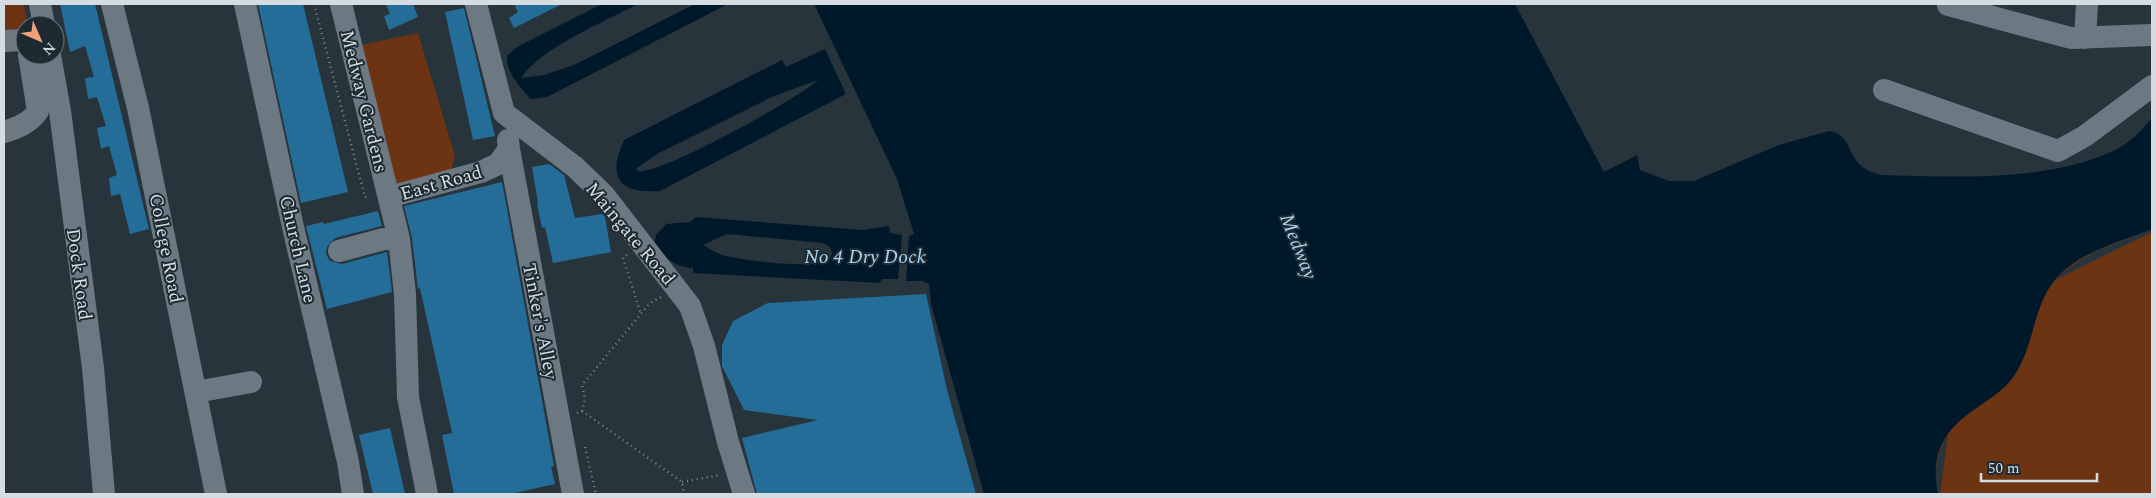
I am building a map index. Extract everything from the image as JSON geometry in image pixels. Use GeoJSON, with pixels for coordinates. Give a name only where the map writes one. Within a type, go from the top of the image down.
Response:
{"type":"FeatureCollection","features":[{"type":"Feature","properties":{"kind":"street","name":"College Road"},"geometry":{"type":"LineString","coordinates":[[112,4],[138,108],[216,494]]}},
{"type":"Feature","properties":{"kind":"street","name":"Church Lane"},"geometry":{"type":"LineString","coordinates":[[245,4],[353,494]]}},
{"type":"Feature","properties":{"kind":"street","name":"Medway Gardens"},"geometry":{"type":"LineString","coordinates":[[341,4],[399,239],[405,294],[408,397],[427,494]]}},
{"type":"Feature","properties":{"kind":"street"},"geometry":{"type":"LineString","coordinates":[[476,4],[504,114],[509,149]]}},
{"type":"Feature","properties":{"kind":"street"},"geometry":{"type":"LineString","coordinates":[[2086,38],[2087,4]]}},
{"type":"Feature","properties":{"kind":"street"},"geometry":{"type":"LineString","coordinates":[[1948,5],[2071,38],[2152,35]]}},
{"type":"Feature","properties":{"kind":"street"},"geometry":{"type":"LineString","coordinates":[[4,132],[17,128],[31,120],[38,111],[30,65]]}},
{"type":"Feature","properties":{"kind":"street","name":"Dock Road"},"geometry":{"type":"LineString","coordinates":[[52,65],[60,111],[93,368],[104,494]]}},
{"type":"Feature","properties":{"kind":"street"},"geometry":{"type":"LineString","coordinates":[[1884,90],[2058,151],[2086,136],[2152,86]]}},
{"type":"Feature","properties":{"kind":"street","name":"Maingate Road"},"geometry":{"type":"LineString","coordinates":[[504,114],[575,167],[604,195],[677,288],[694,314],[744,494]]}},
{"type":"Feature","properties":{"kind":"street","name":"East Road"},"geometry":{"type":"LineString","coordinates":[[389,197],[481,172],[498,164],[509,149]]}},
{"type":"Feature","properties":{"kind":"street","name":"Tinker's Alley"},"geometry":{"type":"LineString","coordinates":[[509,149],[573,494]]}},
{"type":"Feature","properties":{"kind":"street"},"geometry":{"type":"LineString","coordinates":[[339,251],[384,239],[399,239]]}},
{"type":"Feature","properties":{"kind":"street"},"geometry":{"type":"LineString","coordinates":[[196,392],[251,382]]}},
{"type":"Feature","properties":{"kind":"path"},"geometry":{"type":"LineString","coordinates":[[314,4],[365,197]]}},
{"type":"Feature","properties":{"kind":"path"},"geometry":{"type":"LineString","coordinates":[[641,314],[623,258],[642,245]]}},
{"type":"Feature","properties":{"kind":"path"},"geometry":{"type":"LineString","coordinates":[[582,411],[585,399],[582,385],[650,303],[677,288]]}},
{"type":"Feature","properties":{"kind":"path"},"geometry":{"type":"LineString","coordinates":[[570,416],[582,411]]}},
{"type":"Feature","properties":{"kind":"path"},"geometry":{"type":"LineString","coordinates":[[582,411],[682,482],[684,494]]}},
{"type":"Feature","properties":{"kind":"path"},"geometry":{"type":"LineString","coordinates":[[682,482],[738,471]]}},
{"type":"Feature","properties":{"kind":"shaded area"},"geometry":{"type":"Polygon","coordinates":[[[4,4],[24,4],[26,15],[15,15],[15,32],[4,33],[4,4]]]}},
{"type":"Feature","properties":{"kind":"shaded area"},"geometry":{"type":"Polygon","coordinates":[[[418,33],[455,156],[451,171],[391,188],[356,46],[418,33]]]}},
{"type":"Feature","properties":{"kind":"shaded area"},"geometry":{"type":"Polygon","coordinates":[[[2152,229],[2097,251],[2113,244],[2152,229]]]}},
{"type":"Feature","properties":{"kind":"shaded area"},"geometry":{"type":"Polygon","coordinates":[[[2152,232],[2152,494],[1940,494],[1948,435],[1938,456],[1936,478],[1938,494],[1893,335],[2097,251],[2055,280],[2152,232]]]}},
{"type":"Feature","properties":{"kind":"water"},"geometry":{"type":"Polygon","coordinates":[[[602,4],[638,4],[558,46],[530,67],[521,78],[544,75],[574,65],[695,4],[728,4],[547,97],[531,99],[511,74],[507,56],[517,47],[602,4]]]}},
{"type":"Feature","properties":{"kind":"water","name":"Medway"},"geometry":{"type":"Polygon","coordinates":[[[814,4],[1515,4],[1604,172],[1637,155],[1640,170],[1669,181],[1694,181],[1779,145],[1829,131],[1843,138],[1855,159],[1861,165],[1869,171],[1882,175],[2001,175],[2061,168],[2089,160],[2115,150],[2131,140],[2152,118],[2152,229],[2086,256],[2075,262],[2055,280],[2041,304],[2023,360],[2016,373],[1999,392],[1957,423],[1948,433],[1937,458],[1936,482],[1938,494],[984,494],[931,304],[929,284],[922,281],[906,281],[909,236],[914,234],[897,179],[814,4]]]}},
{"type":"Feature","properties":{"kind":"water"},"geometry":{"type":"Polygon","coordinates":[[[825,49],[846,94],[660,191],[635,190],[620,181],[617,174],[617,164],[624,140],[782,60],[786,67],[825,49]],[[818,80],[774,96],[659,153],[637,168],[637,171],[650,170],[698,150],[785,103],[818,80]]]}},
{"type":"Feature","properties":{"kind":"water","name":"No 4 Dry Dock"},"geometry":{"type":"Polygon","coordinates":[[[696,217],[863,230],[889,226],[890,233],[902,235],[898,279],[882,279],[880,283],[693,273],[693,268],[675,264],[654,245],[656,235],[666,224],[690,222],[696,217]],[[727,234],[703,245],[715,252],[738,258],[764,262],[804,264],[828,262],[832,254],[830,247],[823,243],[727,234]]]}},
{"type":"Feature","properties":{"kind":"building"},"geometry":{"type":"Polygon","coordinates":[[[60,4],[95,4],[149,229],[130,234],[120,194],[111,196],[109,178],[117,175],[109,146],[101,149],[97,128],[106,126],[97,97],[88,99],[85,78],[94,77],[85,46],[70,52],[65,28],[65,15],[62,15],[60,4]]]}},
{"type":"Feature","properties":{"kind":"building"},"geometry":{"type":"Polygon","coordinates":[[[258,4],[303,4],[348,192],[301,203],[258,4]]]}},
{"type":"Feature","properties":{"kind":"building"},"geometry":{"type":"Polygon","coordinates":[[[386,4],[413,4],[418,17],[389,30],[384,16],[390,14],[386,4]]]}},
{"type":"Feature","properties":{"kind":"building"},"geometry":{"type":"Polygon","coordinates":[[[514,4],[562,4],[514,28],[509,18],[518,12],[514,4]]]}},
{"type":"Feature","properties":{"kind":"building"},"geometry":{"type":"Polygon","coordinates":[[[464,8],[495,136],[473,140],[445,12],[464,8]]]}},
{"type":"Feature","properties":{"kind":"building"},"geometry":{"type":"Polygon","coordinates":[[[549,164],[564,175],[575,218],[602,214],[605,217],[611,252],[553,263],[545,227],[542,228],[532,167],[549,164]]]}},
{"type":"Feature","properties":{"kind":"building"},"geometry":{"type":"Polygon","coordinates":[[[502,182],[554,466],[551,467],[555,484],[510,494],[454,494],[442,435],[452,433],[420,288],[418,289],[412,238],[404,206],[502,182]]]}},
{"type":"Feature","properties":{"kind":"building"},"geometry":{"type":"Polygon","coordinates":[[[378,211],[382,226],[335,238],[327,247],[326,254],[330,261],[342,264],[387,252],[392,292],[327,309],[306,226],[323,222],[324,224],[378,211]]]}},
{"type":"Feature","properties":{"kind":"building"},"geometry":{"type":"Polygon","coordinates":[[[926,294],[947,390],[976,494],[757,494],[742,438],[818,420],[744,410],[722,366],[722,345],[733,321],[768,303],[926,294]]]}},
{"type":"Feature","properties":{"kind":"building"},"geometry":{"type":"Polygon","coordinates":[[[390,428],[405,494],[373,494],[359,435],[390,428]]]}}]}
